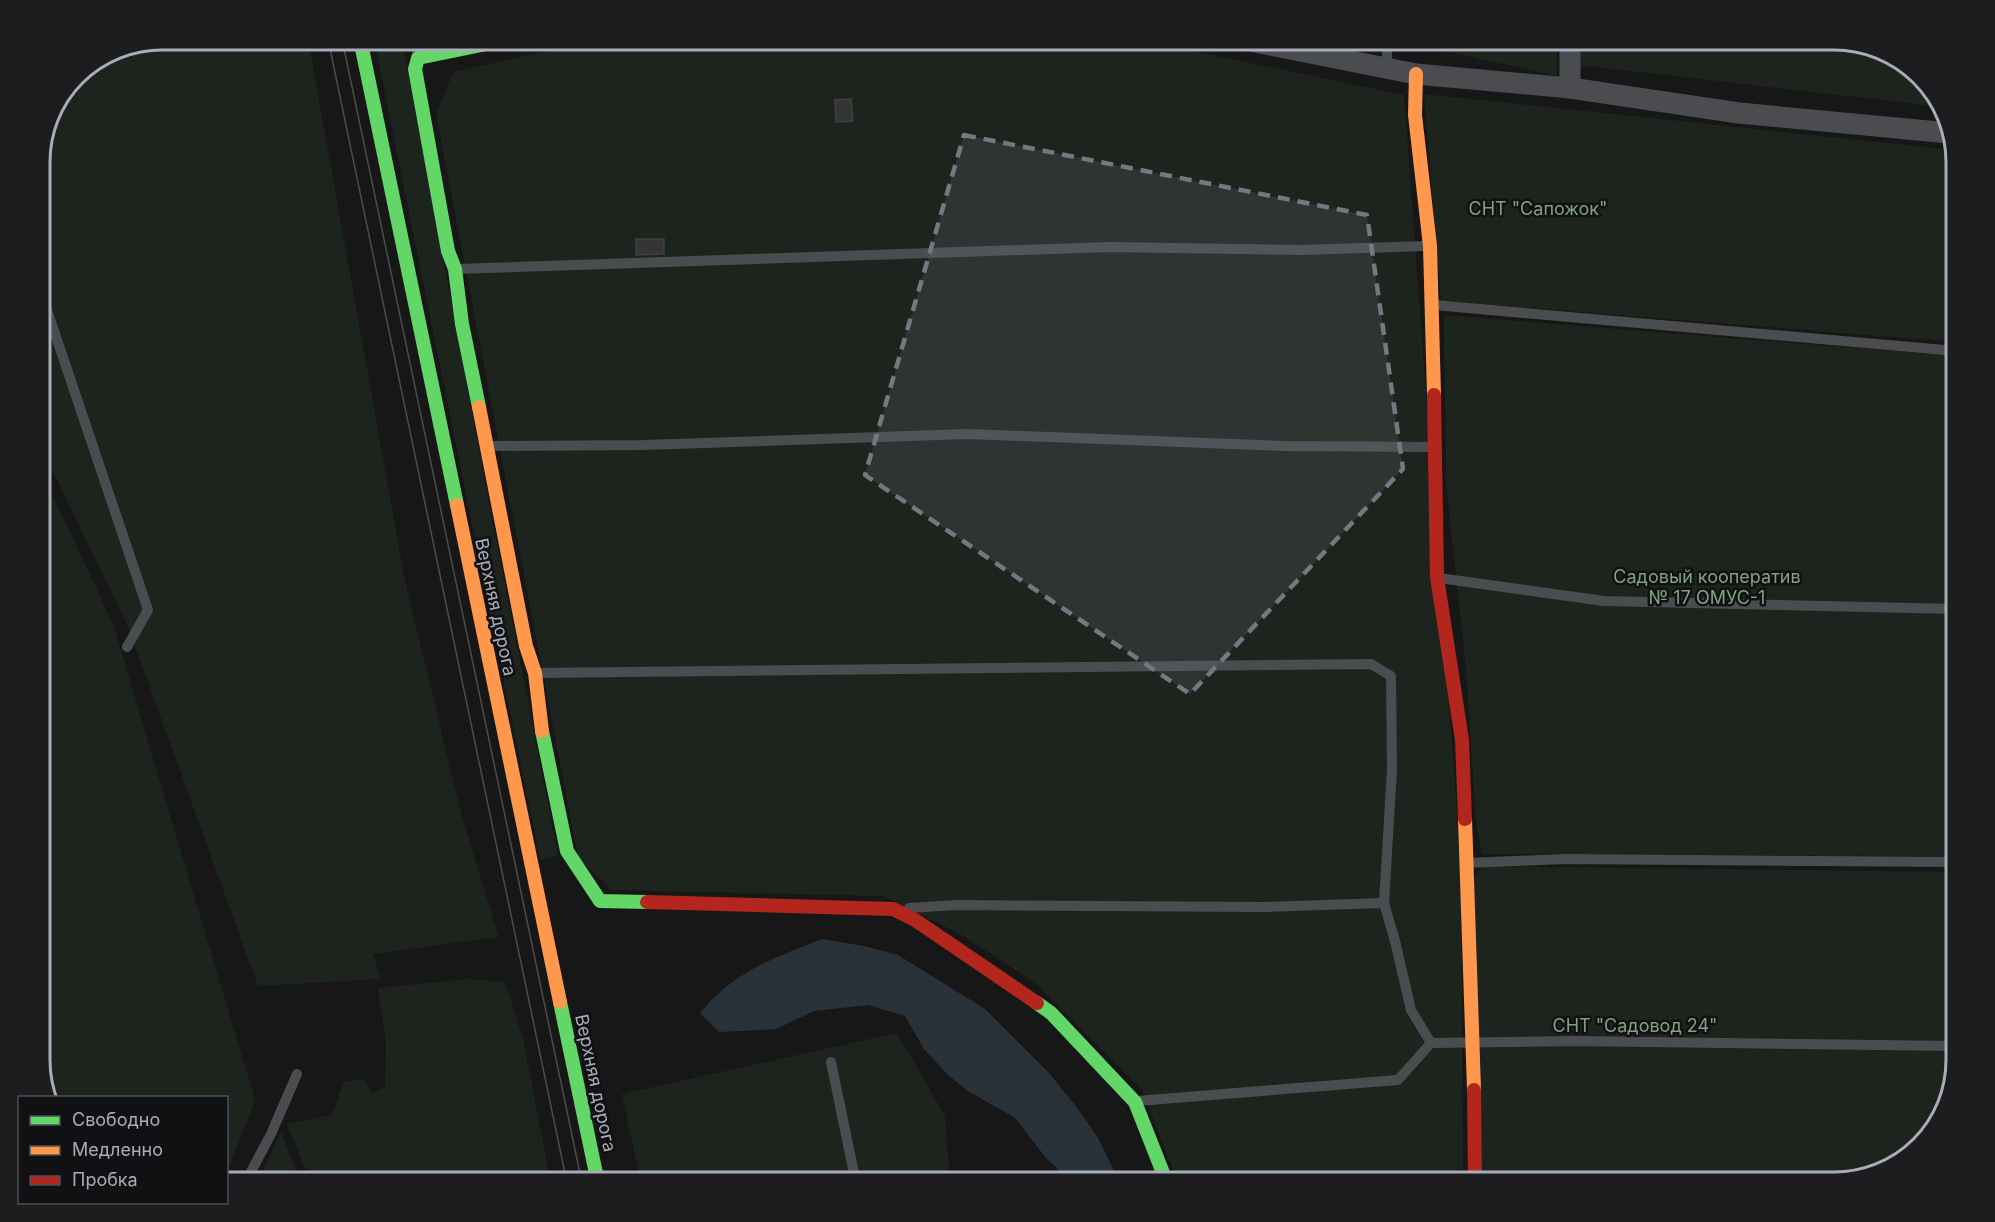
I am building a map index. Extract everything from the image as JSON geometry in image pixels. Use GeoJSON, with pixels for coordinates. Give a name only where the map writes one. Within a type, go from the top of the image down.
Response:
{"type":"FeatureCollection","features":[{"type":"Feature","properties":{"kind":"street","name":"Верхняя дорога"},"geometry":{"type":"LineString","coordinates":[[362,50],[596,1172]]}},
{"type":"Feature","properties":{"kind":"street"},"geometry":{"type":"LineString","coordinates":[[458,50],[418,58],[415,69],[435,187],[448,251],[455,269],[462,324],[526,646],[535,673],[543,738],[567,851],[600,901],[893,909],[915,920],[1051,1013],[1135,1102],[1163,1172]]}},
{"type":"Feature","properties":{"kind":"street"},"geometry":{"type":"LineString","coordinates":[[1298,50],[1416,74],[1570,88],[1739,113],[1941,132]]}},
{"type":"Feature","properties":{"kind":"street"},"geometry":{"type":"LineString","coordinates":[[1570,50],[1570,88]]}},
{"type":"Feature","properties":{"kind":"street"},"geometry":{"type":"LineString","coordinates":[[1416,74],[1415,116],[1430,246],[1437,577],[1462,740],[1474,1041],[1475,1172]]}},
{"type":"Feature","properties":{"kind":"lane"},"geometry":{"type":"LineString","coordinates":[[417,50],[418,58]]}},
{"type":"Feature","properties":{"kind":"lane"},"geometry":{"type":"LineString","coordinates":[[1387,50],[1387,67]]}},
{"type":"Feature","properties":{"kind":"lane"},"geometry":{"type":"LineString","coordinates":[[455,269],[1109,247],[1301,250],[1430,246]]}},
{"type":"Feature","properties":{"kind":"lane"},"geometry":{"type":"LineString","coordinates":[[1431,305],[1945,350]]}},
{"type":"Feature","properties":{"kind":"lane"},"geometry":{"type":"LineString","coordinates":[[50,319],[148,610],[127,647]]}},
{"type":"Feature","properties":{"kind":"lane"},"geometry":{"type":"LineString","coordinates":[[486,446],[644,445],[968,434],[1283,446],[1436,447]]}},
{"type":"Feature","properties":{"kind":"lane"},"geometry":{"type":"LineString","coordinates":[[1437,577],[1604,601],[1946,609]]}},
{"type":"Feature","properties":{"kind":"lane"},"geometry":{"type":"LineString","coordinates":[[535,673],[1371,664],[1391,676],[1392,769],[1384,903],[1411,1010],[1431,1043]]}},
{"type":"Feature","properties":{"kind":"lane"},"geometry":{"type":"LineString","coordinates":[[1467,863],[1565,859],[1946,862]]}},
{"type":"Feature","properties":{"kind":"lane"},"geometry":{"type":"LineString","coordinates":[[893,909],[956,905],[1266,907],[1384,903]]}},
{"type":"Feature","properties":{"kind":"lane"},"geometry":{"type":"LineString","coordinates":[[1135,1102],[1398,1080],[1431,1043],[1474,1041],[1946,1046]]}},
{"type":"Feature","properties":{"kind":"lane"},"geometry":{"type":"LineString","coordinates":[[831,1062],[854,1172]]}},
{"type":"Feature","properties":{"kind":"lane"},"geometry":{"type":"LineString","coordinates":[[251,1172],[271,1134],[297,1074]]}},
{"type":"Feature","properties":{"kind":"highlighted area"},"geometry":{"type":"Polygon","coordinates":[[[964,135],[1367,215],[1403,469],[1190,694],[865,475],[964,135]]]}},
{"type":"Feature","properties":{"kind":"green space"},"geometry":{"type":"Polygon","coordinates":[[[154,50],[310,50],[405,581],[461,813],[499,937],[373,954],[381,979],[258,986],[128,627],[50,465],[50,147],[55,126],[68,99],[88,77],[112,61],[133,53],[154,50]]]}},
{"type":"Feature","properties":{"kind":"green space"},"geometry":{"type":"Polygon","coordinates":[[[376,50],[404,50],[558,855],[540,860],[376,50]]]}},
{"type":"Feature","properties":{"kind":"green space"},"geometry":{"type":"Polygon","coordinates":[[[551,50],[1188,50],[1404,95],[1461,865],[1463,1172],[1174,1172],[1142,1090],[1035,983],[962,935],[883,896],[611,890],[578,857],[436,114],[453,72],[551,50]]]}},
{"type":"Feature","properties":{"kind":"green space"},"geometry":{"type":"Polygon","coordinates":[[[1441,50],[1557,50],[1557,76],[1441,50]]]}},
{"type":"Feature","properties":{"kind":"green space"},"geometry":{"type":"Polygon","coordinates":[[[1579,50],[1848,50],[1876,58],[1902,73],[1913,82],[1931,106],[1579,65],[1579,50]]]}},
{"type":"Feature","properties":{"kind":"green space","name":"СНТ \"Сапожок\""},"geometry":{"type":"Polygon","coordinates":[[[1424,94],[1944,149],[1945,341],[1441,301],[1424,94]]]}},
{"type":"Feature","properties":{"kind":"green space","name":"Садовый кооператив № 17 ОМУС-1"},"geometry":{"type":"Polygon","coordinates":[[[1444,315],[1945,355],[1946,856],[1482,854],[1476,823],[1466,667],[1446,483],[1444,315]]]}},
{"type":"Feature","properties":{"kind":"green space"},"geometry":{"type":"Polygon","coordinates":[[[50,489],[113,624],[255,1100],[228,1170],[228,1096],[55,1096],[50,1068],[50,489]]]}},
{"type":"Feature","properties":{"kind":"green space","name":"СНТ \"Садовод 24\""},"geometry":{"type":"Polygon","coordinates":[[[1482,866],[1946,872],[1946,1060],[1945,1075],[1937,1103],[1922,1129],[1902,1149],[1876,1164],[1848,1172],[1481,1172],[1473,880],[1482,866]]]}},
{"type":"Feature","properties":{"kind":"green space"},"geometry":{"type":"Polygon","coordinates":[[[468,979],[505,982],[523,1039],[549,1172],[307,1172],[287,1124],[332,1115],[344,1082],[364,1079],[372,1093],[385,1087],[386,1041],[378,988],[468,979]]]}},
{"type":"Feature","properties":{"kind":"green space"},"geometry":{"type":"Polygon","coordinates":[[[897,1033],[945,1116],[949,1172],[639,1172],[622,1094],[897,1033]]]}},
{"type":"Feature","properties":{"kind":"green space"},"geometry":{"type":"Polygon","coordinates":[[[281,1132],[297,1172],[262,1172],[281,1132]]]}},
{"type":"Feature","properties":{"kind":"shaded area"},"geometry":{"type":"Polygon","coordinates":[[[822,939],[864,946],[898,955],[985,1009],[1049,1073],[1098,1138],[1115,1172],[1061,1172],[1046,1158],[1015,1118],[968,1091],[948,1075],[924,1049],[905,1016],[868,1005],[814,1011],[776,1029],[719,1032],[700,1013],[726,987],[771,960],[822,939]]]}},
{"type":"Feature","properties":{"kind":"building"},"geometry":{"type":"Polygon","coordinates":[[[851,99],[853,121],[836,122],[835,100],[851,99]]]}},
{"type":"Feature","properties":{"kind":"building"},"geometry":{"type":"Polygon","coordinates":[[[636,239],[664,239],[664,254],[636,255],[636,239]]]}},
{"type":"Feature","properties":{"kind":"tram line"},"geometry":{"type":"LineString","coordinates":[[330,50],[565,1172]]}},
{"type":"Feature","properties":{"kind":"tram line"},"geometry":{"type":"LineString","coordinates":[[344,50],[580,1172]]}},
{"type":"Feature","properties":{"kind":"traffic: fast"},"geometry":{"type":"LineString","coordinates":[[362,50],[457,505]]}},
{"type":"Feature","properties":{"kind":"traffic: fast"},"geometry":{"type":"LineString","coordinates":[[457,50],[418,58],[415,69],[448,251],[455,269],[462,324],[479,407]]}},
{"type":"Feature","properties":{"kind":"traffic: fast"},"geometry":{"type":"LineString","coordinates":[[542,731],[567,851],[600,901],[647,902]]}},
{"type":"Feature","properties":{"kind":"traffic: fast"},"geometry":{"type":"LineString","coordinates":[[560,1002],[596,1172]]}},
{"type":"Feature","properties":{"kind":"traffic: fast"},"geometry":{"type":"LineString","coordinates":[[1037,1003],[1051,1013],[1135,1102],[1163,1172]]}},
{"type":"Feature","properties":{"kind":"traffic: slow"},"geometry":{"type":"LineString","coordinates":[[1416,74],[1415,115],[1430,246],[1434,395]]}},
{"type":"Feature","properties":{"kind":"traffic: slow"},"geometry":{"type":"LineString","coordinates":[[479,407],[526,646],[535,673],[542,731]]}},
{"type":"Feature","properties":{"kind":"traffic: slow"},"geometry":{"type":"LineString","coordinates":[[457,505],[560,1002]]}},
{"type":"Feature","properties":{"kind":"traffic: slow"},"geometry":{"type":"LineString","coordinates":[[1465,819],[1474,1090]]}},
{"type":"Feature","properties":{"kind":"traffic: jam"},"geometry":{"type":"LineString","coordinates":[[1434,395],[1437,577],[1462,740],[1465,819]]}},
{"type":"Feature","properties":{"kind":"traffic: jam"},"geometry":{"type":"LineString","coordinates":[[647,902],[893,909],[915,920],[1037,1003]]}},
{"type":"Feature","properties":{"kind":"traffic: jam"},"geometry":{"type":"LineString","coordinates":[[1474,1090],[1475,1172]]}}]}
